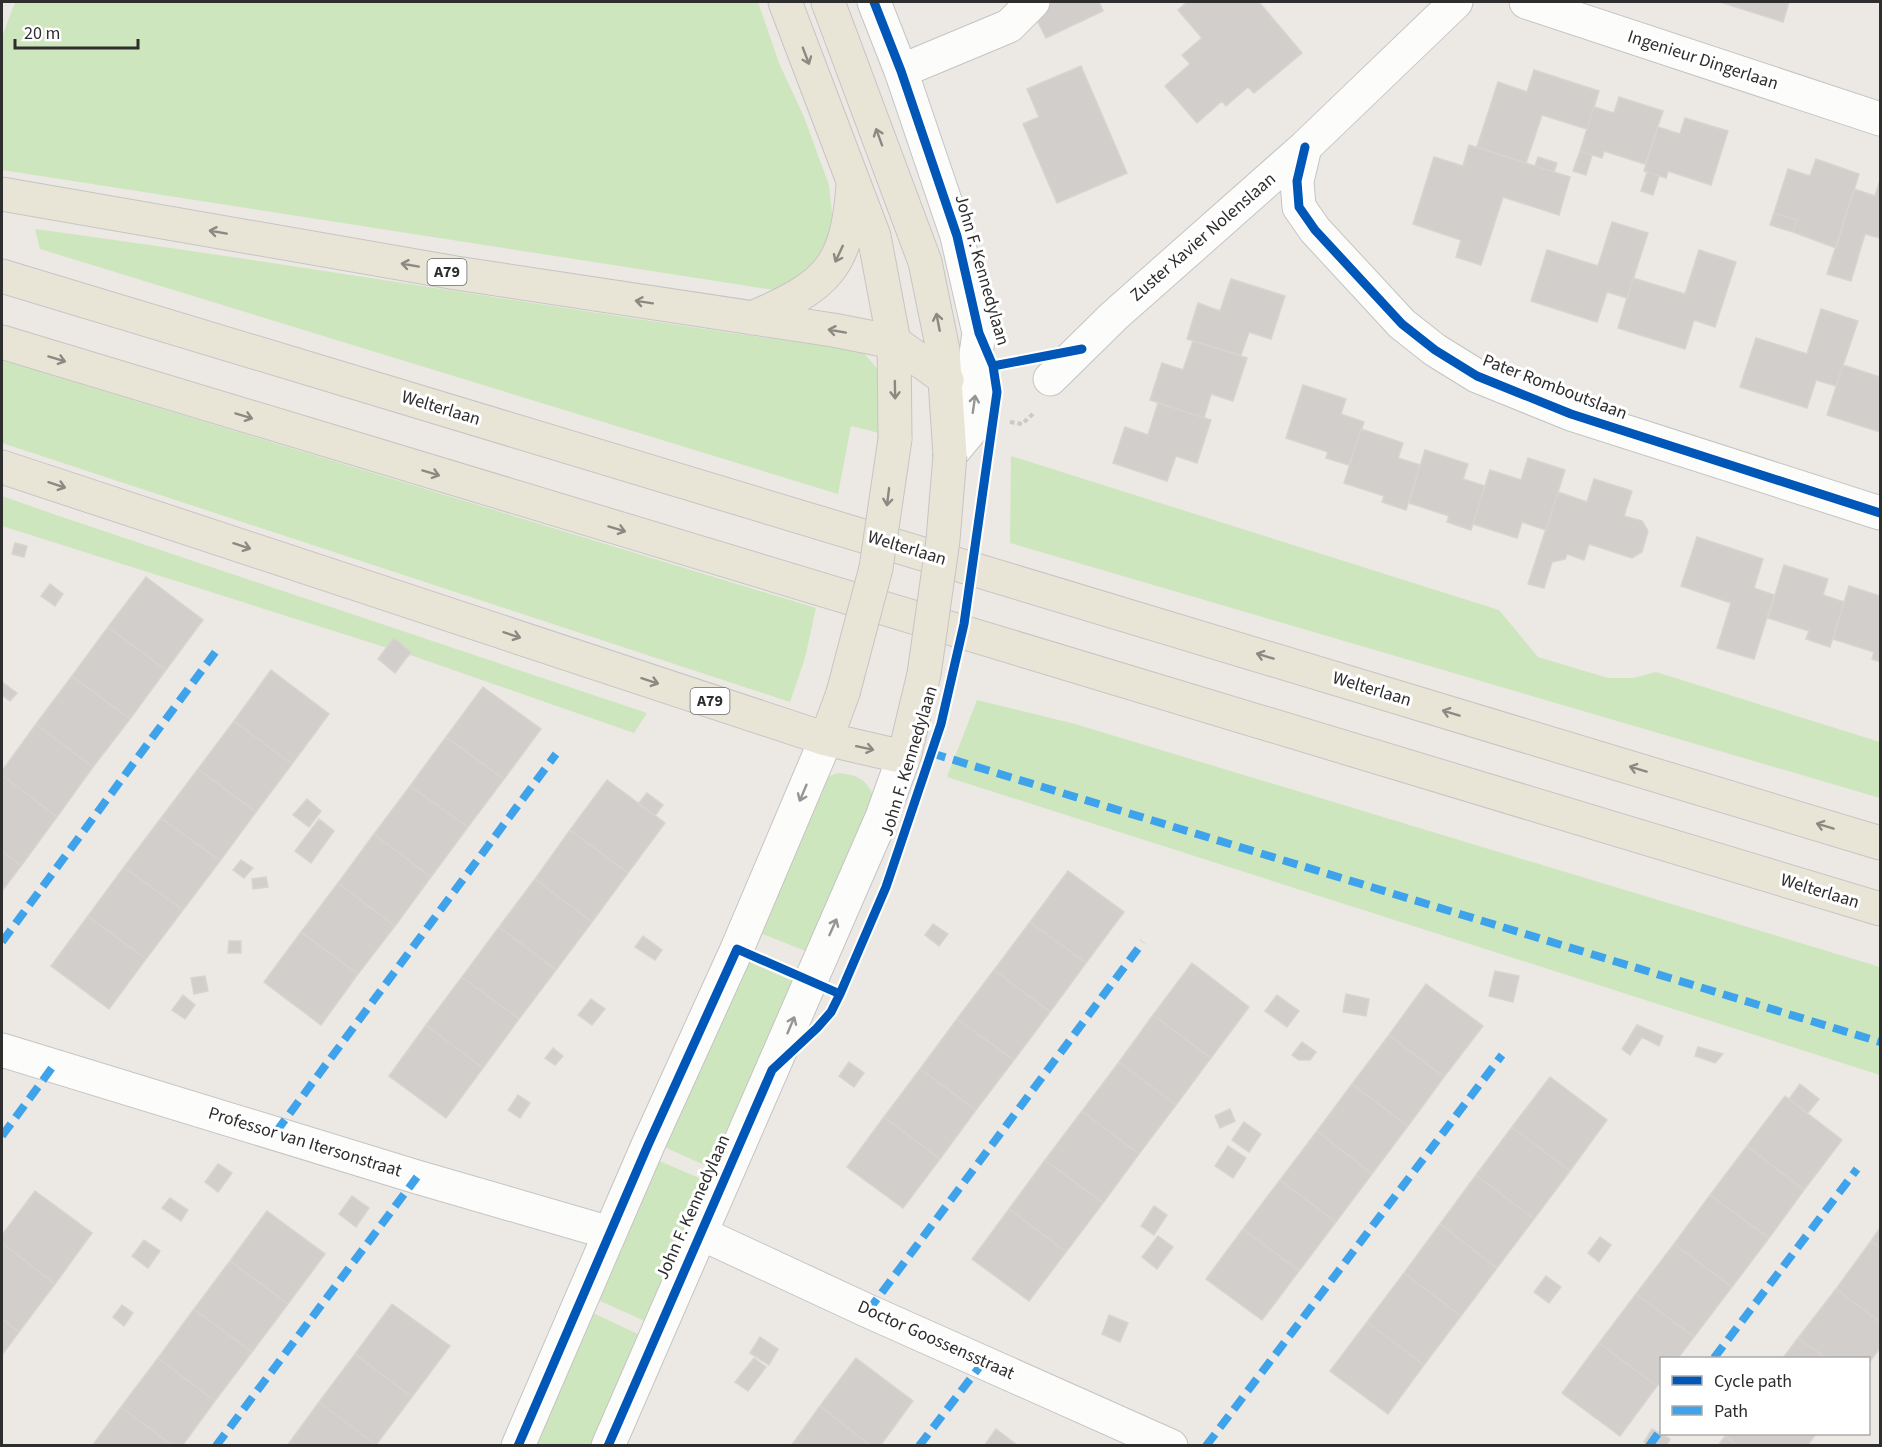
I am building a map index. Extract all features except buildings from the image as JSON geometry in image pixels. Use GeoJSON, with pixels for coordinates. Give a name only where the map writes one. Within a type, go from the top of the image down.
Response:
{"type":"FeatureCollection","features":[{"type":"Feature","properties":{"kind":"main road"},"geometry":{"type":"LineString","coordinates":[[785,2],[854,177],[874,236],[894,342],[895,439],[876,568],[843,693],[826,739]]}},
{"type":"Feature","properties":{"kind":"main road","name":"John F. Kennedylaan"},"geometry":{"type":"LineString","coordinates":[[828,2],[925,261],[947,380],[950,455],[933,617],[915,715],[905,753]]}},
{"type":"Feature","properties":{"kind":"main road"},"geometry":{"type":"LineString","coordinates":[[751,318],[796,299],[827,274],[841,250],[846,235],[854,177]]}},
{"type":"Feature","properties":{"kind":"main road","name":"A79"},"geometry":{"type":"LineString","coordinates":[[2,194],[456,273],[894,342],[947,380]]}},
{"type":"Feature","properties":{"kind":"main road","name":"Welterlaan"},"geometry":{"type":"LineString","coordinates":[[2,276],[1881,843]]}},
{"type":"Feature","properties":{"kind":"main road","name":"Welterlaan"},"geometry":{"type":"LineString","coordinates":[[2,342],[1881,909]]}},
{"type":"Feature","properties":{"kind":"main road","name":"A79"},"geometry":{"type":"LineString","coordinates":[[2,467],[826,739],[895,754],[905,753]]}},
{"type":"Feature","properties":{"kind":"street","name":"John F. Kennedylaan"},"geometry":{"type":"LineString","coordinates":[[874,2],[901,71],[957,236],[979,333],[975,361],[976,387],[970,431],[950,455]]}},
{"type":"Feature","properties":{"kind":"street"},"geometry":{"type":"LineString","coordinates":[[901,71],[1009,26],[1033,2]]}},
{"type":"Feature","properties":{"kind":"street","name":"Zuster Xavier Nolenslaan"},"geometry":{"type":"LineString","coordinates":[[1050,379],[1114,316],[1305,147],[1456,2]]}},
{"type":"Feature","properties":{"kind":"street","name":"Ingenieur Dingerlaan"},"geometry":{"type":"LineString","coordinates":[[1526,2],[1881,119]]}},
{"type":"Feature","properties":{"kind":"street","name":"Pater Romboutslaan"},"geometry":{"type":"LineString","coordinates":[[1305,147],[1297,181],[1299,207],[1315,230],[1402,324],[1435,350],[1477,376],[1571,414],[1881,513]]}},
{"type":"Feature","properties":{"kind":"street"},"geometry":{"type":"LineString","coordinates":[[518,1446],[737,949],[826,739]]}},
{"type":"Feature","properties":{"kind":"street","name":"John F. Kennedylaan"},"geometry":{"type":"LineString","coordinates":[[608,1446],[882,817],[905,753]]}},
{"type":"Feature","properties":{"kind":"street","name":"Professor van Itersonstraat"},"geometry":{"type":"LineString","coordinates":[[2,1050],[417,1178],[610,1233]]}},
{"type":"Feature","properties":{"kind":"street","name":"Doctor Goossensstraat"},"geometry":{"type":"LineString","coordinates":[[700,1233],[868,1311],[1172,1446]]}},
{"type":"Feature","properties":{"kind":"green space"},"geometry":{"type":"Polygon","coordinates":[[[15,2],[758,2],[779,63],[804,117],[829,185],[833,222],[816,268],[774,290],[2,170],[2,37],[15,2]]]}},
{"type":"Feature","properties":{"kind":"green space"},"geometry":{"type":"Polygon","coordinates":[[[35,229],[862,351],[881,373],[883,434],[851,426],[838,494],[40,249],[35,229]]]}},
{"type":"Feature","properties":{"kind":"green space"},"geometry":{"type":"Polygon","coordinates":[[[2,360],[816,608],[805,658],[790,702],[2,443],[2,360]]]}},
{"type":"Feature","properties":{"kind":"green space"},"geometry":{"type":"Polygon","coordinates":[[[1011,456],[1499,610],[1538,657],[1608,678],[1633,678],[1656,672],[1880,742],[1880,798],[1010,543],[1011,456]]]}},
{"type":"Feature","properties":{"kind":"green space"},"geometry":{"type":"Polygon","coordinates":[[[2,496],[647,713],[634,733],[413,656],[2,526],[2,496]]]}},
{"type":"Feature","properties":{"kind":"green space"},"geometry":{"type":"Polygon","coordinates":[[[977,700],[1075,724],[1880,967],[1880,1075],[947,777],[977,700]]]}},
{"type":"Feature","properties":{"kind":"green space"},"geometry":{"type":"Polygon","coordinates":[[[838,773],[857,777],[869,787],[875,799],[813,954],[755,931],[822,779],[838,773]]]}},
{"type":"Feature","properties":{"kind":"green space"},"geometry":{"type":"Polygon","coordinates":[[[743,959],[799,984],[718,1171],[662,1146],[743,959]]]}},
{"type":"Feature","properties":{"kind":"green space"},"geometry":{"type":"Polygon","coordinates":[[[657,1160],[711,1183],[649,1323],[596,1299],[657,1160]]]}},
{"type":"Feature","properties":{"kind":"green space"},"geometry":{"type":"Polygon","coordinates":[[[591,1312],[644,1337],[596,1445],[531,1446],[591,1312]]]}},
{"type":"Feature","properties":{"kind":"marked path"},"geometry":{"type":"LineString","coordinates":[[2,942],[219,647]]}},
{"type":"Feature","properties":{"kind":"marked path"},"geometry":{"type":"LineString","coordinates":[[931,753],[1880,1042]]}},
{"type":"Feature","properties":{"kind":"marked path"},"geometry":{"type":"LineString","coordinates":[[276,1132],[556,754]]}},
{"type":"Feature","properties":{"kind":"marked path"},"geometry":{"type":"LineString","coordinates":[[868,1311],[1143,942]]}},
{"type":"Feature","properties":{"kind":"marked path"},"geometry":{"type":"LineString","coordinates":[[1206,1446],[1502,1055]]}},
{"type":"Feature","properties":{"kind":"marked path"},"geometry":{"type":"LineString","coordinates":[[2,1136],[54,1065]]}},
{"type":"Feature","properties":{"kind":"marked path"},"geometry":{"type":"LineString","coordinates":[[1715,1357],[1857,1169]]}},
{"type":"Feature","properties":{"kind":"marked path"},"geometry":{"type":"LineString","coordinates":[[216,1446],[417,1177]]}},
{"type":"Feature","properties":{"kind":"marked path"},"geometry":{"type":"LineString","coordinates":[[919,1446],[984,1361]]}},
{"type":"Feature","properties":{"kind":"marked path"},"geometry":{"type":"LineString","coordinates":[[1649,1446],[1660,1431]]}},
{"type":"Feature","properties":{"kind":"cycle path"},"geometry":{"type":"LineString","coordinates":[[608,1446],[772,1070],[817,1028],[831,1012],[840,994],[886,887],[941,724],[964,624],[997,392],[993,366],[979,333],[957,236],[901,71],[874,2]]}},
{"type":"Feature","properties":{"kind":"cycle path"},"geometry":{"type":"LineString","coordinates":[[1305,147],[1297,181],[1299,207],[1315,230],[1402,324],[1435,350],[1477,376],[1571,414],[1880,513]]}},
{"type":"Feature","properties":{"kind":"cycle path"},"geometry":{"type":"LineString","coordinates":[[993,366],[1082,349]]}},
{"type":"Feature","properties":{"kind":"cycle path"},"geometry":{"type":"LineString","coordinates":[[518,1446],[648,1145],[737,949],[840,994]]}}]}
